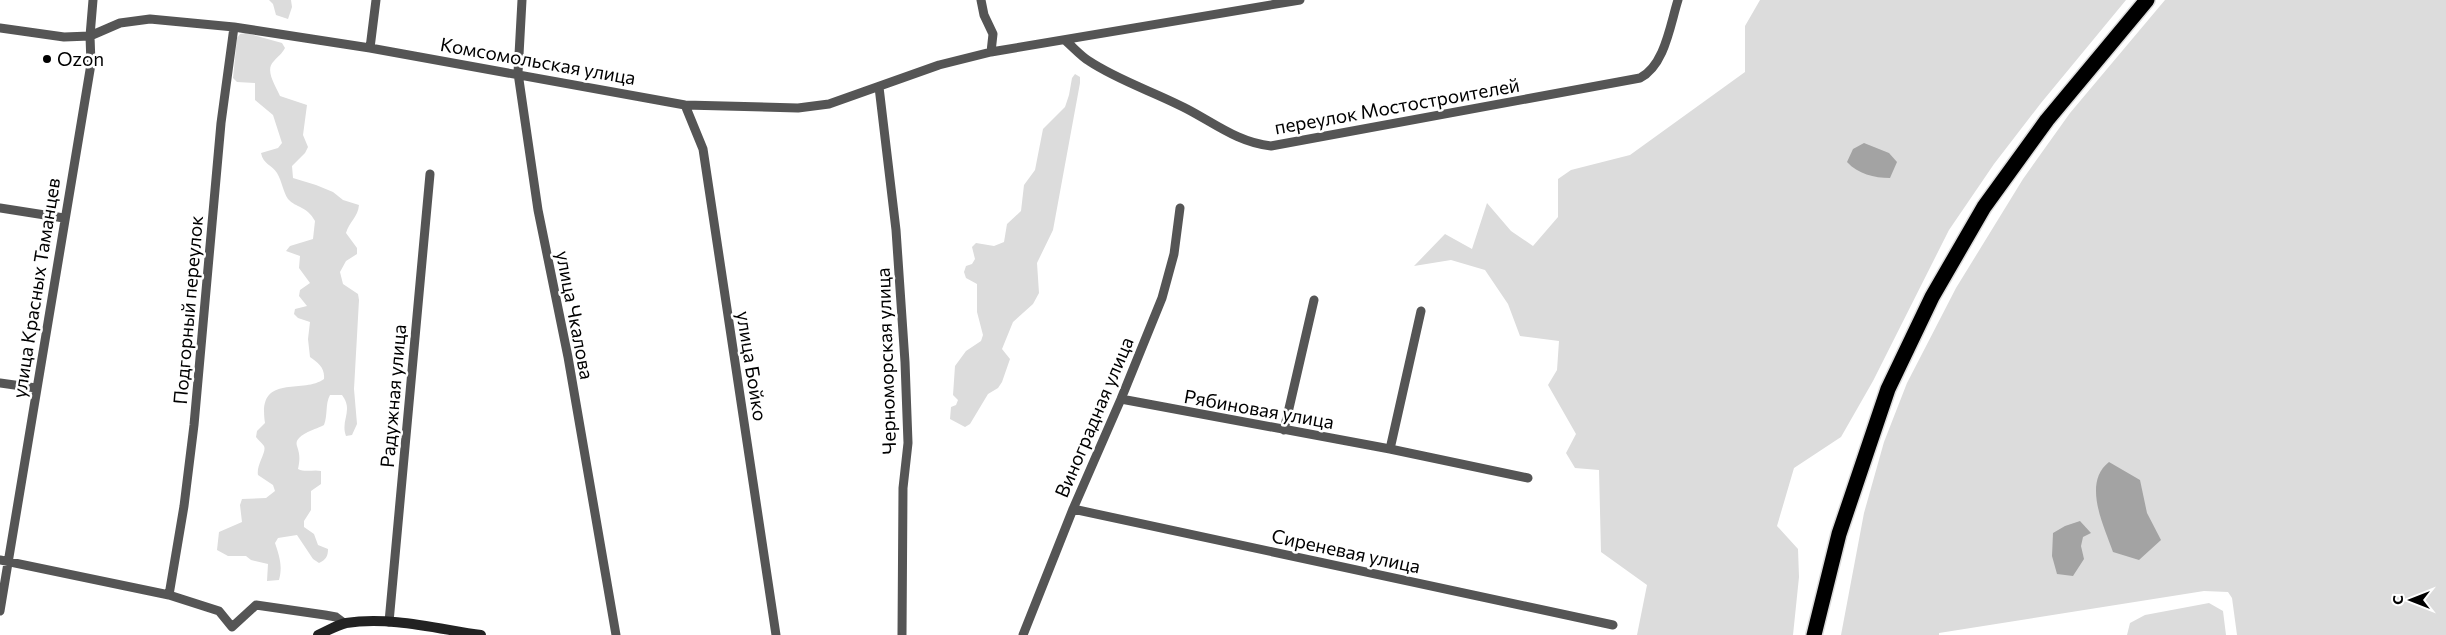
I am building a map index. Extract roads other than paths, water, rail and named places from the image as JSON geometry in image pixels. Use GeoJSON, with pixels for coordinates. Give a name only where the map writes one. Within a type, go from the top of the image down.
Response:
{"type":"FeatureCollection","features":[{"type":"Feature","properties":{"kind":"highway"},"geometry":{"type":"LineString","coordinates":[[1814,635],[1839,534],[1888,389],[1932,297],[1984,207],[2047,120],[2147,0]]}},
{"type":"Feature","properties":{"kind":"main road"},"geometry":{"type":"LineString","coordinates":[[318,635],[344,624],[389,622],[481,635]]}},
{"type":"Feature","properties":{"kind":"street","name":"улица Красных Таманцев"},"geometry":{"type":"LineString","coordinates":[[0,611],[4,561],[36,388],[90,64],[93,0]]}},
{"type":"Feature","properties":{"kind":"street"},"geometry":{"type":"LineString","coordinates":[[370,48],[376,0]]}},
{"type":"Feature","properties":{"kind":"street","name":"улица Чкалова"},"geometry":{"type":"LineString","coordinates":[[522,0],[518,73],[538,210],[568,357],[616,635]]}},
{"type":"Feature","properties":{"kind":"street"},"geometry":{"type":"LineString","coordinates":[[981,0],[984,15],[993,34],[992,52]]}},
{"type":"Feature","properties":{"kind":"street","name":"Комсомольская улица"},"geometry":{"type":"LineString","coordinates":[[0,28],[64,37],[90,36],[120,24],[150,18],[234,27],[370,48],[518,73],[685,105],[798,108],[829,104],[939,65],[992,52],[1300,0]]}},
{"type":"Feature","properties":{"kind":"street","name":"переулок Мостостроителей"},"geometry":{"type":"LineString","coordinates":[[1066,41],[1087,60],[1104,70],[1187,109],[1236,137],[1255,145],[1270,146],[1640,78],[1650,73],[1656,62],[1665,42],[1678,0]]}},
{"type":"Feature","properties":{"kind":"street","name":"Подгорный переулок"},"geometry":{"type":"LineString","coordinates":[[169,595],[184,506],[192,443],[221,123],[234,27]]}},
{"type":"Feature","properties":{"kind":"street","name":"Черноморская улица"},"geometry":{"type":"LineString","coordinates":[[879,86],[896,230],[905,362],[908,443],[903,488],[902,635]]}},
{"type":"Feature","properties":{"kind":"street","name":"улица Бойко"},"geometry":{"type":"LineString","coordinates":[[685,105],[703,149],[776,635]]}},
{"type":"Feature","properties":{"kind":"street","name":"Радужная улица"},"geometry":{"type":"LineString","coordinates":[[389,622],[430,174]]}},
{"type":"Feature","properties":{"kind":"street"},"geometry":{"type":"LineString","coordinates":[[0,208],[64,218]]}},
{"type":"Feature","properties":{"kind":"street","name":"Виноградная улица"},"geometry":{"type":"LineString","coordinates":[[1023,635],[1073,509],[1162,298],[1179,231],[1180,208]]}},
{"type":"Feature","properties":{"kind":"street"},"geometry":{"type":"LineString","coordinates":[[1284,430],[1314,300]]}},
{"type":"Feature","properties":{"kind":"street"},"geometry":{"type":"LineString","coordinates":[[1390,449],[1421,310]]}},
{"type":"Feature","properties":{"kind":"street"},"geometry":{"type":"LineString","coordinates":[[0,383],[36,388]]}},
{"type":"Feature","properties":{"kind":"street","name":"Рябиновая улица"},"geometry":{"type":"LineString","coordinates":[[1121,399],[1390,449],[1528,478]]}},
{"type":"Feature","properties":{"kind":"street","name":"Сиреневая улица"},"geometry":{"type":"LineString","coordinates":[[1073,509],[1614,625]]}},
{"type":"Feature","properties":{"kind":"street"},"geometry":{"type":"LineString","coordinates":[[4,561],[169,595],[219,611],[234,631],[256,605],[336,617],[344,624]]}},
{"type":"Feature","properties":{"kind":"place","name":"Ozon"},"geometry":{"type":"Point","coordinates":[47,59]}}]}
